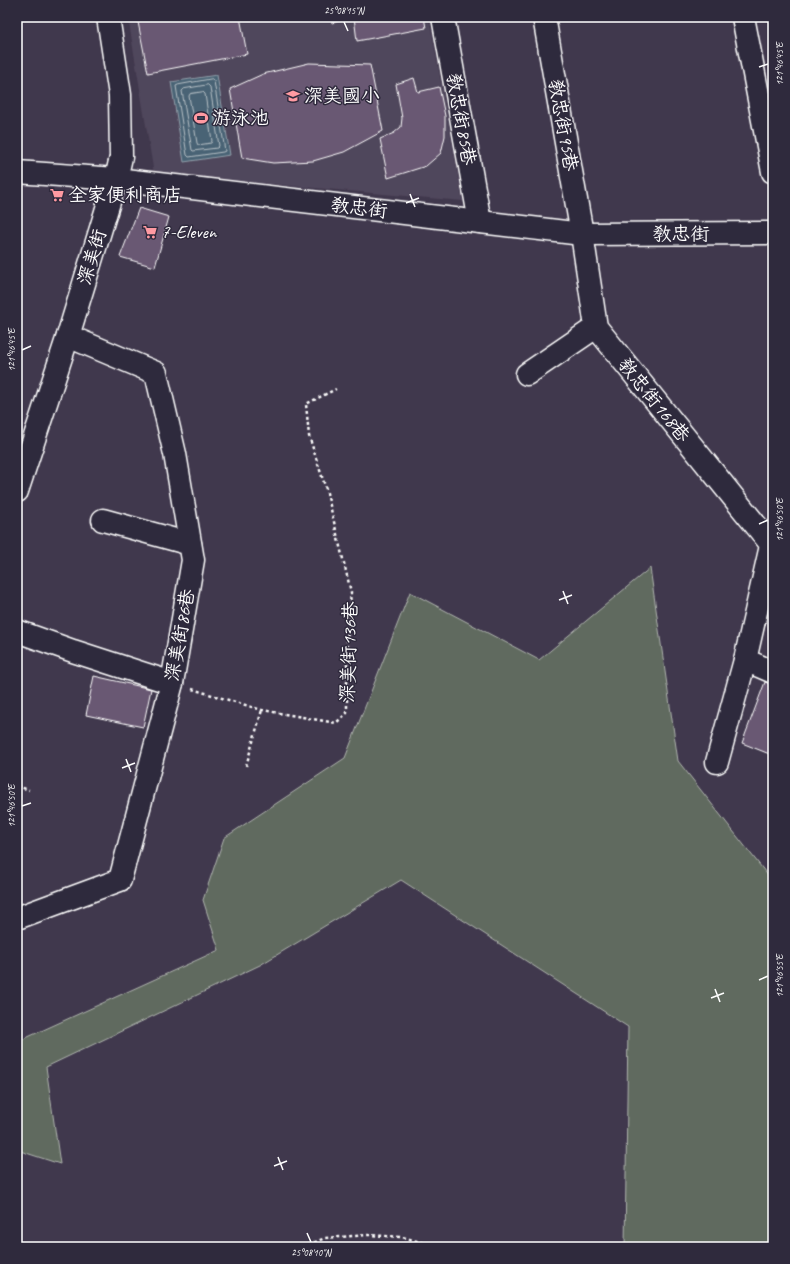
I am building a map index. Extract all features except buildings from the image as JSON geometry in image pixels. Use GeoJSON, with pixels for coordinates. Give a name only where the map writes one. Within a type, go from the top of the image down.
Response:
{"type":"FeatureCollection","features":[{"type":"Feature","properties":{"kind":"street","name":"深美街"},"geometry":{"type":"LineString","coordinates":[[17,491],[68,336],[116,179],[121,157],[120,95],[108,17]]}},
{"type":"Feature","properties":{"kind":"street","name":"教忠街85巷"},"geometry":{"type":"LineString","coordinates":[[443,17],[480,222]]}},
{"type":"Feature","properties":{"kind":"street","name":"教忠街95巷"},"geometry":{"type":"LineString","coordinates":[[544,17],[582,234]]}},
{"type":"Feature","properties":{"kind":"street"},"geometry":{"type":"LineString","coordinates":[[743,17],[773,172]]}},
{"type":"Feature","properties":{"kind":"street","name":"教忠街"},"geometry":{"type":"LineString","coordinates":[[17,172],[116,179],[582,234],[773,233]]}},
{"type":"Feature","properties":{"kind":"street"},"geometry":{"type":"LineString","coordinates":[[527,374],[596,328],[582,234]]}},
{"type":"Feature","properties":{"kind":"street","name":"教忠街168巷"},"geometry":{"type":"LineString","coordinates":[[596,328],[772,542]]}},
{"type":"Feature","properties":{"kind":"street","name":"深美街86巷"},"geometry":{"type":"LineString","coordinates":[[17,918],[120,880],[172,683],[193,560],[175,454],[156,373],[68,336]]}},
{"type":"Feature","properties":{"kind":"street"},"geometry":{"type":"LineString","coordinates":[[103,520],[190,544]]}},
{"type":"Feature","properties":{"kind":"street"},"geometry":{"type":"LineString","coordinates":[[717,762],[745,660],[772,542]]}},
{"type":"Feature","properties":{"kind":"street"},"geometry":{"type":"LineString","coordinates":[[17,631],[172,683]]}},
{"type":"Feature","properties":{"kind":"street"},"geometry":{"type":"LineString","coordinates":[[745,660],[773,672]]}},
{"type":"Feature","properties":{"kind":"path","name":"深美街136巷"},"geometry":{"type":"LineString","coordinates":[[172,683],[262,710],[336,723],[347,713],[347,642],[350,592],[326,489],[309,436],[306,404],[336,388]]}},
{"type":"Feature","properties":{"kind":"path"},"geometry":{"type":"LineString","coordinates":[[246,766],[262,710]]}},
{"type":"Feature","properties":{"kind":"path"},"geometry":{"type":"LineString","coordinates":[[17,786],[29,790]]}},
{"type":"Feature","properties":{"kind":"path"},"geometry":{"type":"LineString","coordinates":[[303,1247],[325,1238],[368,1235],[402,1238],[435,1247]]}},
{"type":"Feature","properties":{"kind":"shaded area","name":"深美國小"},"geometry":{"type":"Polygon","coordinates":[[[128,17],[429,17],[463,201],[154,174],[128,17]]]}},
{"type":"Feature","properties":{"kind":"green space"},"geometry":{"type":"Polygon","coordinates":[[[650,568],[678,761],[773,882],[773,1247],[625,1247],[628,1027],[401,880],[260,965],[46,1067],[60,1164],[17,1150],[17,1042],[219,950],[203,900],[224,838],[345,758],[410,592],[539,660],[650,568]]]}},
{"type":"Feature","properties":{"kind":"water","name":"游泳池"},"geometry":{"type":"Polygon","coordinates":[[[217,75],[230,155],[184,162],[171,82],[217,75]]]}},
{"type":"Feature","properties":{"kind":"place","name":"深美國小"},"geometry":{"type":"Point","coordinates":[293,96]}},
{"type":"Feature","properties":{"kind":"place","name":"游泳池"},"geometry":{"type":"Point","coordinates":[201,118]}},
{"type":"Feature","properties":{"kind":"place","name":"全家便利商店"},"geometry":{"type":"Point","coordinates":[57,195]}},
{"type":"Feature","properties":{"kind":"place","name":"7-Eleven"},"geometry":{"type":"Point","coordinates":[150,232]}}]}
